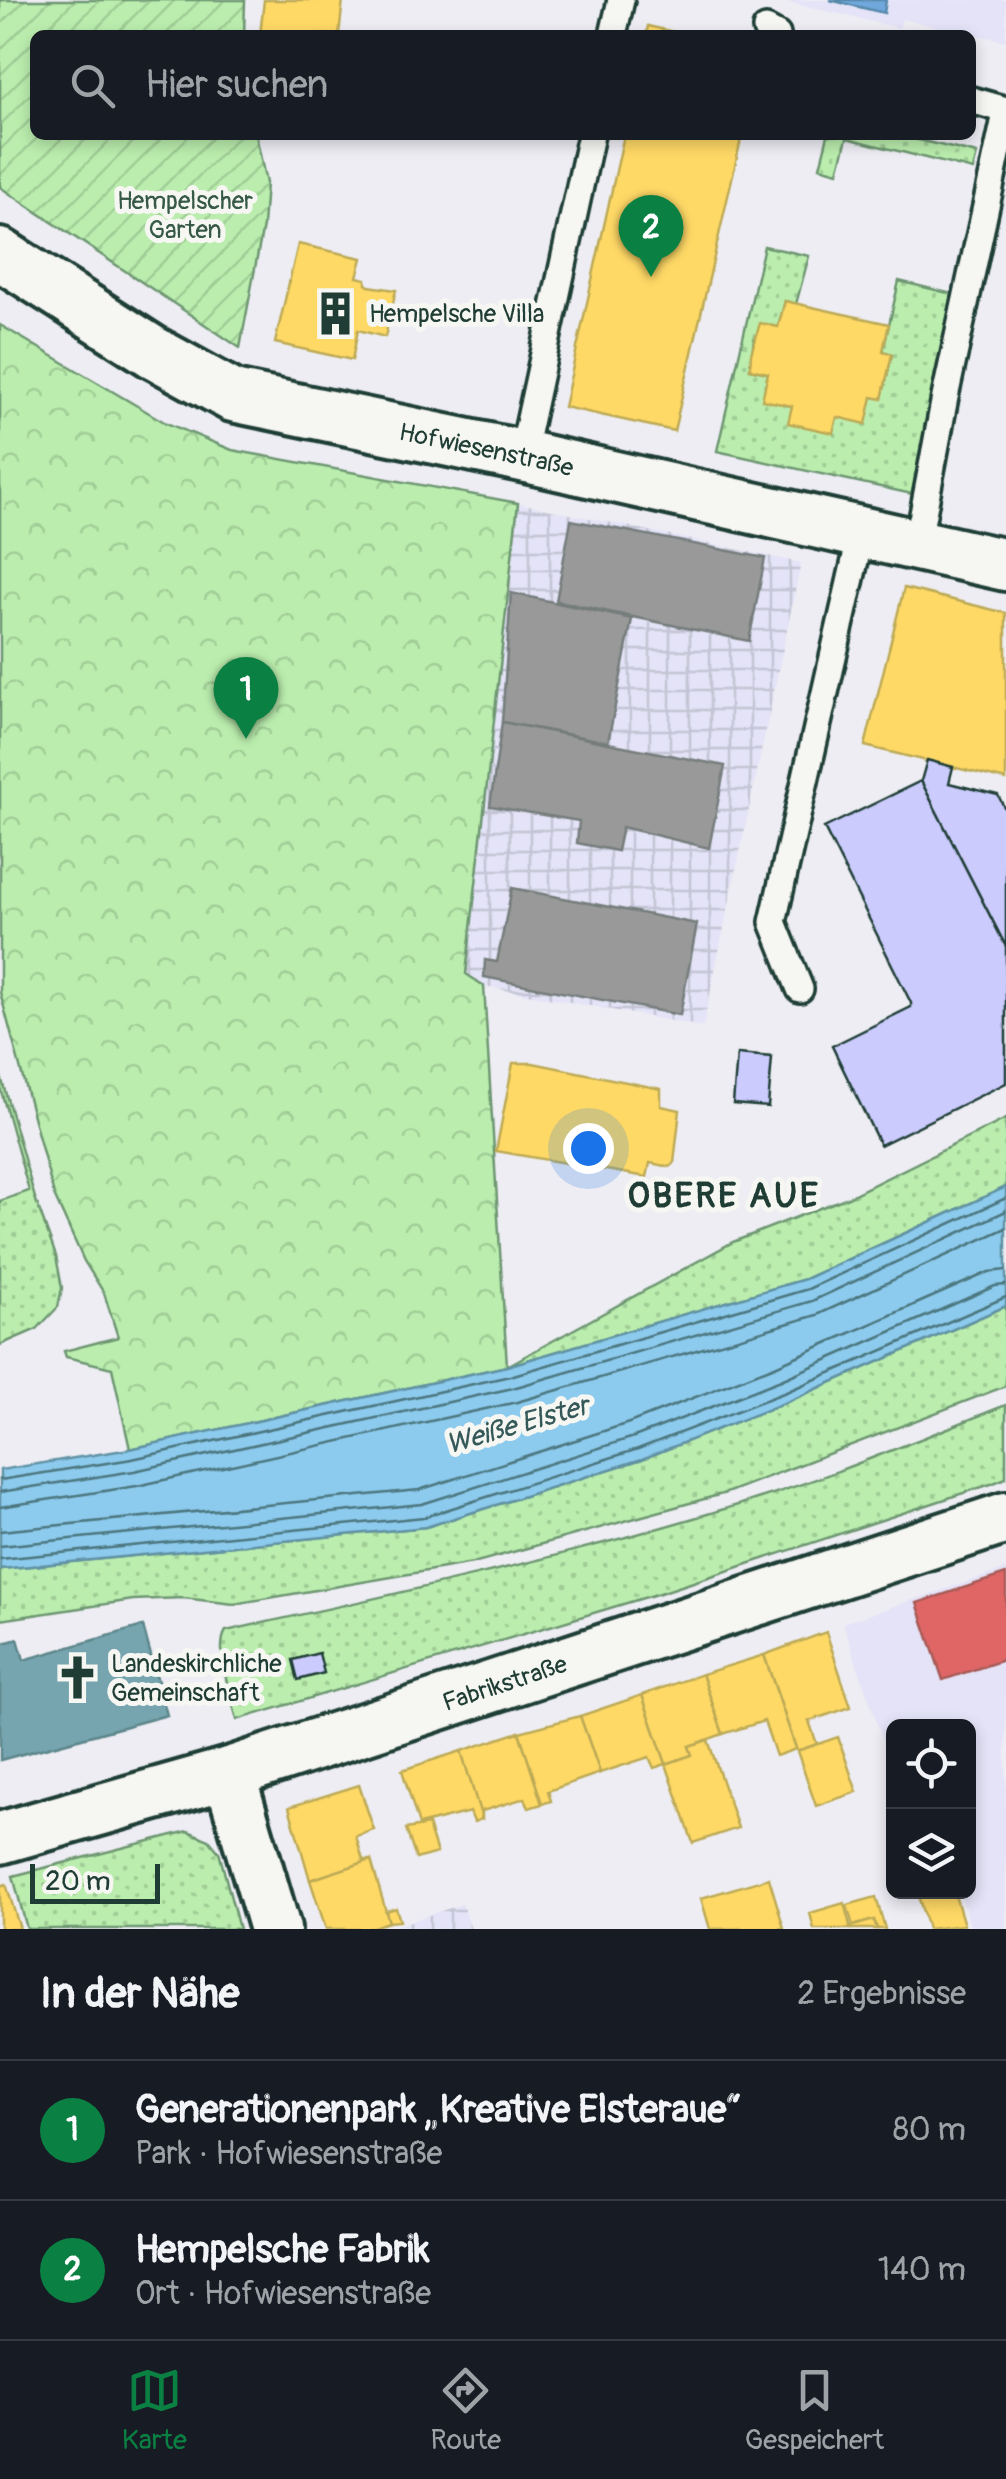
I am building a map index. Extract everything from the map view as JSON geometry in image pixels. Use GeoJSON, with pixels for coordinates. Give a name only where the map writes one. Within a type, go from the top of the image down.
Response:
{"type":"FeatureCollection","features":[{"type":"Feature","properties":{"kind":"street","name":"Hofwiesenstraße"},"geometry":{"type":"LineString","coordinates":[[0,254],[153,352],[233,396],[522,456],[1006,565]]}},
{"type":"Feature","properties":{"kind":"street","name":"Fabrikstraße"},"geometry":{"type":"LineString","coordinates":[[0,1838],[229,1773],[1006,1518]]}},
{"type":"Feature","properties":{"kind":"street"},"geometry":{"type":"LineString","coordinates":[[229,1773],[275,1929]]}},
{"type":"Feature","properties":{"kind":"lane"},"geometry":{"type":"LineString","coordinates":[[614,30],[621,0]]}},
{"type":"Feature","properties":{"kind":"lane"},"geometry":{"type":"LineString","coordinates":[[917,546],[1006,111],[976,102]]}},
{"type":"Feature","properties":{"kind":"lane"},"geometry":{"type":"LineString","coordinates":[[522,456],[590,140]]}},
{"type":"Feature","properties":{"kind":"lane"},"geometry":{"type":"LineString","coordinates":[[800,990],[772,922],[861,534]]}},
{"type":"Feature","properties":{"kind":"shaded area"},"geometry":{"type":"Polygon","coordinates":[[[779,0],[1006,0],[1006,41],[976,35],[976,30],[954,30],[902,19],[899,28],[779,0]]]}},
{"type":"Feature","properties":{"kind":"shaded area"},"geometry":{"type":"Polygon","coordinates":[[[518,503],[801,563],[703,1027],[484,986],[466,974],[518,503]]]}},
{"type":"Feature","properties":{"kind":"shaded area"},"geometry":{"type":"Polygon","coordinates":[[[1006,1569],[1006,1929],[971,1929],[962,1899],[976,1899],[976,1719],[886,1719],[886,1749],[843,1623],[1006,1569]]]}},
{"type":"Feature","properties":{"kind":"shaded area"},"geometry":{"type":"Polygon","coordinates":[[[462,1904],[471,1929],[387,1929],[462,1904]]]}},
{"type":"Feature","properties":{"kind":"green space","name":"Hempelscher Garten"},"geometry":{"type":"Polygon","coordinates":[[[0,0],[245,0],[244,30],[30,30],[30,140],[257,140],[266,183],[263,226],[240,348],[0,187],[0,0]]]}},
{"type":"Feature","properties":{"kind":"green space"},"geometry":{"type":"Polygon","coordinates":[[[827,140],[846,140],[838,172],[820,167],[827,140]]]}},
{"type":"Feature","properties":{"kind":"green space"},"geometry":{"type":"Polygon","coordinates":[[[855,140],[919,140],[977,154],[973,170],[855,140]]]}},
{"type":"Feature","properties":{"kind":"green space"},"geometry":{"type":"Polygon","coordinates":[[[764,246],[809,256],[796,304],[785,301],[778,327],[754,338],[750,369],[768,373],[763,399],[792,406],[833,433],[837,417],[872,397],[882,398],[892,354],[883,351],[899,281],[952,294],[912,494],[717,451],[764,246]]]}},
{"type":"Feature","properties":{"kind":"green space"},"geometry":{"type":"Polygon","coordinates":[[[0,325],[166,423],[232,450],[518,503],[466,974],[484,986],[507,1366],[130,1449],[112,1368],[66,1357],[64,1351],[118,1337],[104,1293],[84,1261],[54,1195],[0,992],[0,325]]]}},
{"type":"Feature","properties":{"kind":"green space"},"geometry":{"type":"Polygon","coordinates":[[[0,1073],[35,1198],[56,1256],[62,1288],[58,1307],[37,1329],[0,1345],[0,1201],[29,1191],[0,1087],[0,1073]]]}},
{"type":"Feature","properties":{"kind":"green space"},"geometry":{"type":"Polygon","coordinates":[[[1006,1119],[1006,1187],[805,1279],[507,1366],[733,1242],[848,1197],[1006,1119]]]}},
{"type":"Feature","properties":{"kind":"green space"},"geometry":{"type":"Polygon","coordinates":[[[1006,1306],[1006,1386],[726,1493],[473,1563],[234,1604],[183,1598],[133,1600],[0,1620],[0,1569],[426,1527],[642,1459],[789,1401],[1006,1306]]]}},
{"type":"Feature","properties":{"kind":"green space"},"geometry":{"type":"Polygon","coordinates":[[[1006,1405],[1006,1478],[660,1593],[237,1720],[223,1662],[226,1631],[475,1575],[660,1528],[793,1487],[1006,1405]]]}},
{"type":"Feature","properties":{"kind":"green space"},"geometry":{"type":"Polygon","coordinates":[[[188,1831],[209,1840],[219,1852],[239,1929],[27,1929],[13,1876],[188,1831]]]}},
{"type":"Feature","properties":{"kind":"water","name":"Weiße Elster"},"geometry":{"type":"Polygon","coordinates":[[[1006,1187],[1006,1306],[789,1401],[642,1459],[426,1527],[0,1569],[0,1470],[130,1449],[507,1366],[805,1279],[1006,1187]]]}},
{"type":"Feature","properties":{"kind":"building: Wohnen"},"geometry":{"type":"Polygon","coordinates":[[[264,0],[343,0],[340,30],[261,30],[264,0]]]}},
{"type":"Feature","properties":{"kind":"building: Wohnen"},"geometry":{"type":"Polygon","coordinates":[[[623,140],[741,140],[674,431],[564,407],[623,140]]]}},
{"type":"Feature","properties":{"kind":"building: Wohnen","name":"Hempelsche Villa"},"geometry":{"type":"Polygon","coordinates":[[[298,244],[362,258],[357,277],[366,279],[369,286],[396,290],[385,337],[358,330],[352,360],[275,343],[298,244]]]}},
{"type":"Feature","properties":{"kind":"building: Wohnen"},"geometry":{"type":"Polygon","coordinates":[[[785,301],[889,324],[883,351],[892,354],[882,399],[872,397],[866,424],[837,417],[833,433],[788,423],[792,406],[762,400],[768,373],[750,369],[751,354],[760,323],[778,327],[785,301]]]}},
{"type":"Feature","properties":{"kind":"building: Wohnen"},"geometry":{"type":"Polygon","coordinates":[[[904,588],[1006,613],[1006,780],[865,746],[904,588]]]}},
{"type":"Feature","properties":{"kind":"building: Wohnen"},"geometry":{"type":"Polygon","coordinates":[[[513,1063],[533,1063],[661,1089],[661,1106],[680,1110],[674,1163],[670,1167],[650,1163],[647,1177],[496,1151],[513,1063]]]}},
{"type":"Feature","properties":{"kind":"building: Wohnen"},"geometry":{"type":"Polygon","coordinates":[[[826,1632],[851,1707],[809,1721],[817,1744],[797,1751],[764,1655],[826,1632]]]}},
{"type":"Feature","properties":{"kind":"building: Wohnen"},"geometry":{"type":"Polygon","coordinates":[[[764,1655],[796,1749],[776,1756],[764,1721],[723,1734],[702,1674],[764,1655]]]}},
{"type":"Feature","properties":{"kind":"building: Wohnen"},"geometry":{"type":"Polygon","coordinates":[[[702,1674],[723,1734],[689,1746],[692,1755],[666,1764],[642,1695],[702,1674]]]}},
{"type":"Feature","properties":{"kind":"building: Wohnen"},"geometry":{"type":"Polygon","coordinates":[[[642,1695],[666,1764],[654,1768],[649,1757],[600,1773],[580,1716],[642,1695]]]}},
{"type":"Feature","properties":{"kind":"building: Wohnen"},"geometry":{"type":"Polygon","coordinates":[[[580,1716],[600,1773],[548,1791],[551,1801],[542,1804],[519,1732],[580,1716]]]}},
{"type":"Feature","properties":{"kind":"building: Wohnen"},"geometry":{"type":"Polygon","coordinates":[[[519,1732],[542,1804],[529,1808],[525,1798],[482,1811],[482,1819],[461,1751],[519,1732]]]}},
{"type":"Feature","properties":{"kind":"building: Wohnen"},"geometry":{"type":"Polygon","coordinates":[[[838,1737],[857,1792],[816,1806],[797,1751],[838,1737]]]}},
{"type":"Feature","properties":{"kind":"building: Wohnen"},"geometry":{"type":"Polygon","coordinates":[[[708,1740],[738,1828],[693,1843],[666,1764],[692,1755],[689,1746],[708,1740]]]}},
{"type":"Feature","properties":{"kind":"building: Wohnen"},"geometry":{"type":"Polygon","coordinates":[[[461,1751],[482,1819],[474,1822],[470,1812],[419,1825],[402,1770],[461,1751]]]}},
{"type":"Feature","properties":{"kind":"building: Wohnen"},"geometry":{"type":"Polygon","coordinates":[[[359,1785],[374,1830],[356,1836],[363,1860],[371,1860],[310,1880],[289,1807],[359,1785]]]}},
{"type":"Feature","properties":{"kind":"building: Wohnen"},"geometry":{"type":"Polygon","coordinates":[[[428,1825],[437,1853],[416,1859],[406,1829],[428,1825]]]}},
{"type":"Feature","properties":{"kind":"building: Wohnen"},"geometry":{"type":"Polygon","coordinates":[[[371,1860],[389,1922],[367,1929],[326,1929],[310,1880],[371,1860]]]}},
{"type":"Feature","properties":{"kind":"building: Wohnen"},"geometry":{"type":"Polygon","coordinates":[[[769,1878],[784,1928],[710,1929],[701,1898],[769,1878]]]}},
{"type":"Feature","properties":{"kind":"building: Wohnen"},"geometry":{"type":"Polygon","coordinates":[[[6,1884],[20,1929],[0,1929],[0,1886],[6,1884]]]}},
{"type":"Feature","properties":{"kind":"building: Wohnen"},"geometry":{"type":"Polygon","coordinates":[[[876,1897],[885,1929],[877,1929],[874,1920],[853,1926],[847,1905],[876,1897]]]}},
{"type":"Feature","properties":{"kind":"building: Wohnen"},"geometry":{"type":"Polygon","coordinates":[[[919,1899],[956,1899],[964,1925],[928,1929],[919,1899]]]}},
{"type":"Feature","properties":{"kind":"building: Wohnen"},"geometry":{"type":"Polygon","coordinates":[[[844,1903],[851,1929],[814,1929],[810,1913],[844,1903]]]}},
{"type":"Feature","properties":{"kind":"building: Wohnen"},"geometry":{"type":"Polygon","coordinates":[[[396,1908],[400,1921],[389,1922],[386,1911],[396,1908]]]}},
{"type":"Feature","properties":{"kind":"building: Wohnen"},"geometry":{"type":"Polygon","coordinates":[[[874,1920],[877,1929],[850,1927],[874,1920]]]}},
{"type":"Feature","properties":{"kind":"building: Handel"},"geometry":{"type":"Polygon","coordinates":[[[1006,1574],[1006,1659],[943,1680],[917,1603],[1006,1574]]]}},
{"type":"Feature","properties":{"kind":"building: Schulen"},"geometry":{"type":"Polygon","coordinates":[[[830,0],[886,0],[884,13],[830,0]]]}},
{"type":"Feature","properties":{"kind":"building: Öffentlich","name":"Landeskirchliche Gemeinschaft"},"geometry":{"type":"Polygon","coordinates":[[[143,1626],[167,1715],[0,1760],[0,1644],[18,1639],[24,1660],[143,1626]]]}},
{"type":"Feature","properties":{"kind":"building: Industrie"},"geometry":{"type":"Polygon","coordinates":[[[571,520],[765,558],[749,641],[556,601],[571,520]]]}},
{"type":"Feature","properties":{"kind":"building: Industrie"},"geometry":{"type":"Polygon","coordinates":[[[511,593],[632,619],[608,742],[502,722],[511,593]]]}},
{"type":"Feature","properties":{"kind":"building: Industrie"},"geometry":{"type":"Polygon","coordinates":[[[502,722],[725,766],[709,848],[622,827],[617,851],[577,843],[579,821],[490,806],[502,722]]]}},
{"type":"Feature","properties":{"kind":"building: Industrie"},"geometry":{"type":"Polygon","coordinates":[[[512,888],[697,924],[680,1015],[484,977],[485,960],[497,962],[512,888]]]}},
{"type":"Feature","properties":{"kind":"building: Sonstige"},"geometry":{"type":"Polygon","coordinates":[[[927,760],[953,767],[949,783],[998,795],[1006,811],[1006,947],[921,781],[927,760]]]}},
{"type":"Feature","properties":{"kind":"building: Sonstige"},"geometry":{"type":"Polygon","coordinates":[[[921,781],[1006,947],[1006,1083],[880,1145],[832,1046],[911,1007],[911,1003],[824,828],[921,781]]]}},
{"type":"Feature","properties":{"kind":"building: Sonstige"},"geometry":{"type":"Polygon","coordinates":[[[737,1054],[772,1057],[768,1107],[733,1104],[737,1054]]]}},
{"type":"Feature","properties":{"kind":"building: Sonstige"},"geometry":{"type":"Polygon","coordinates":[[[319,1653],[324,1673],[298,1680],[293,1660],[319,1653]]]}},
{"type":"Feature","properties":{"kind":"place","name":"Hempelsche Fabrik"},"geometry":{"type":"Point","coordinates":[651,277]}},
{"type":"Feature","properties":{"kind":"place","name":"Hempelsche Villa"},"geometry":{"type":"Point","coordinates":[336,313]}},
{"type":"Feature","properties":{"kind":"place","name":"Generationenpark „Kreative Elsteraue“"},"geometry":{"type":"Point","coordinates":[246,739]}},
{"type":"Feature","properties":{"kind":"place","name":"Landeskirchliche Gemeinschaft"},"geometry":{"type":"Point","coordinates":[78,1677]}},
{"type":"Feature","properties":{"kind":"district","name":"OBERE AUE"},"geometry":{"type":"Point","coordinates":[724,1195]}}]}
